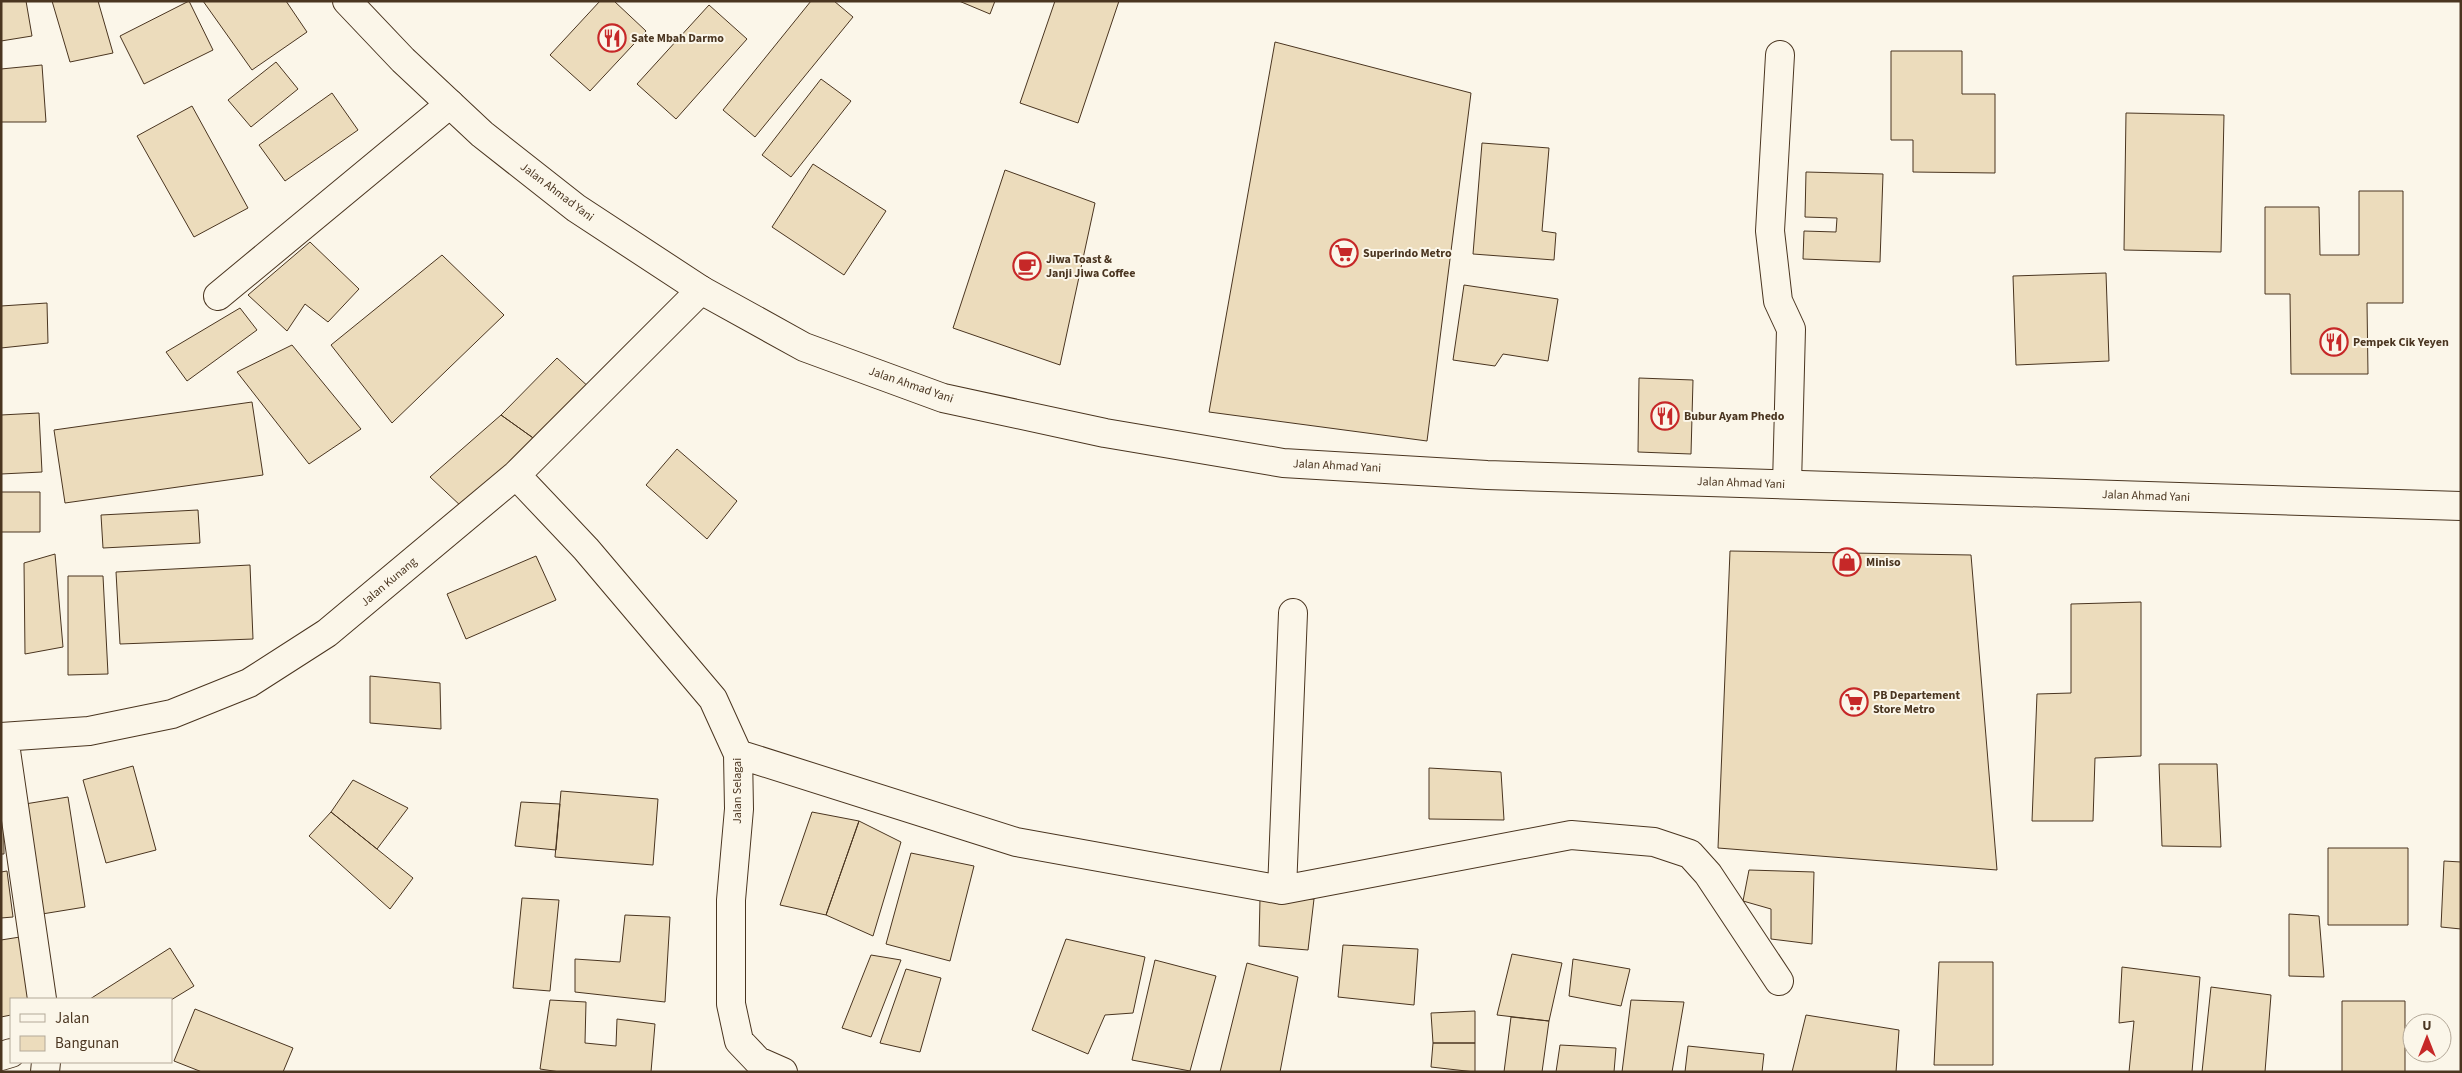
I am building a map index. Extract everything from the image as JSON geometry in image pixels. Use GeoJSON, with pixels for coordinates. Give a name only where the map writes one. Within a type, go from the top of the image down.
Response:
{"type":"FeatureCollection","features":[{"type":"Feature","properties":{"kind":"street","name":"Jalan Ahmad Yani"},"geometry":{"type":"LineString","coordinates":[[347,1],[482,134],[576,208],[701,290],[804,347],[943,398],[1105,433],[1283,463],[1487,475],[2461,506]]}},
{"type":"Feature","properties":{"kind":"street"},"geometry":{"type":"LineString","coordinates":[[1780,54],[1770,231],[1778,301],[1791,329],[1788,484]]}},
{"type":"Feature","properties":{"kind":"street"},"geometry":{"type":"LineString","coordinates":[[218,296],[450,104]]}},
{"type":"Feature","properties":{"kind":"street","name":"Jalan Kunang"},"geometry":{"type":"LineString","coordinates":[[2,737],[89,731],[172,714],[249,683],[327,633],[516,475],[701,290]]}},
{"type":"Feature","properties":{"kind":"street","name":"Jalan Selagai"},"geometry":{"type":"LineString","coordinates":[[516,475],[586,549],[713,699],[738,754],[739,809],[731,900],[731,1004],[739,1041],[751,1068],[783,1072]]}},
{"type":"Feature","properties":{"kind":"street"},"geometry":{"type":"LineString","coordinates":[[1282,890],[1293,613]]}},
{"type":"Feature","properties":{"kind":"street"},"geometry":{"type":"LineString","coordinates":[[2,737],[42,998]]}},
{"type":"Feature","properties":{"kind":"street"},"geometry":{"type":"LineString","coordinates":[[738,754],[1016,842],[1282,890],[1571,835],[1654,842],[1690,854],[1708,874],[1779,981]]}},
{"type":"Feature","properties":{"kind":"building"},"geometry":{"type":"Polygon","coordinates":[[[1,1],[26,1],[32,36],[1,41],[1,1]]]}},
{"type":"Feature","properties":{"kind":"building"},"geometry":{"type":"Polygon","coordinates":[[[52,1],[98,1],[113,53],[70,62],[52,1]]]}},
{"type":"Feature","properties":{"kind":"building"},"geometry":{"type":"Polygon","coordinates":[[[189,1],[213,50],[144,84],[120,36],[189,1]]]}},
{"type":"Feature","properties":{"kind":"building"},"geometry":{"type":"Polygon","coordinates":[[[203,1],[286,1],[307,32],[252,70],[203,1]]]}},
{"type":"Feature","properties":{"kind":"building"},"geometry":{"type":"Polygon","coordinates":[[[600,1],[614,1],[646,31],[590,91],[550,55],[600,1]]]}},
{"type":"Feature","properties":{"kind":"building"},"geometry":{"type":"Polygon","coordinates":[[[811,1],[834,1],[853,17],[755,137],[723,110],[811,1]]]}},
{"type":"Feature","properties":{"kind":"building"},"geometry":{"type":"Polygon","coordinates":[[[959,1],[995,1],[990,14],[959,1]]]}},
{"type":"Feature","properties":{"kind":"building"},"geometry":{"type":"Polygon","coordinates":[[[1055,1],[1119,1],[1078,123],[1020,103],[1055,1]]]}},
{"type":"Feature","properties":{"kind":"building"},"geometry":{"type":"Polygon","coordinates":[[[709,5],[747,39],[676,119],[637,84],[709,5]]]}},
{"type":"Feature","properties":{"kind":"building","name":"Superindo Metro"},"geometry":{"type":"Polygon","coordinates":[[[1275,42],[1471,93],[1427,441],[1209,412],[1275,42]]]}},
{"type":"Feature","properties":{"kind":"building"},"geometry":{"type":"Polygon","coordinates":[[[1891,51],[1962,51],[1962,94],[1995,94],[1995,173],[1913,172],[1913,140],[1891,140],[1891,51]]]}},
{"type":"Feature","properties":{"kind":"building"},"geometry":{"type":"Polygon","coordinates":[[[276,62],[298,89],[251,127],[228,100],[276,62]]]}},
{"type":"Feature","properties":{"kind":"building"},"geometry":{"type":"Polygon","coordinates":[[[42,65],[46,122],[1,122],[1,69],[42,65]]]}},
{"type":"Feature","properties":{"kind":"building"},"geometry":{"type":"Polygon","coordinates":[[[821,79],[851,101],[791,177],[762,155],[821,79]]]}},
{"type":"Feature","properties":{"kind":"building"},"geometry":{"type":"Polygon","coordinates":[[[332,93],[358,130],[285,181],[259,145],[332,93]]]}},
{"type":"Feature","properties":{"kind":"building"},"geometry":{"type":"Polygon","coordinates":[[[192,106],[248,208],[194,237],[137,136],[192,106]]]}},
{"type":"Feature","properties":{"kind":"building"},"geometry":{"type":"Polygon","coordinates":[[[2126,113],[2224,115],[2221,252],[2124,250],[2126,113]]]}},
{"type":"Feature","properties":{"kind":"building"},"geometry":{"type":"Polygon","coordinates":[[[1482,143],[1549,148],[1542,231],[1556,233],[1554,260],[1473,254],[1482,143]]]}},
{"type":"Feature","properties":{"kind":"building"},"geometry":{"type":"Polygon","coordinates":[[[813,164],[886,211],[844,275],[772,227],[813,164]]]}},
{"type":"Feature","properties":{"kind":"building","name":"Jiwa Toast & Janji Jiwa Coffee"},"geometry":{"type":"Polygon","coordinates":[[[1005,170],[1095,203],[1060,365],[953,328],[1005,170]]]}},
{"type":"Feature","properties":{"kind":"building"},"geometry":{"type":"Polygon","coordinates":[[[1806,172],[1883,174],[1880,262],[1803,259],[1804,231],[1836,232],[1837,218],[1805,217],[1806,172]]]}},
{"type":"Feature","properties":{"kind":"building"},"geometry":{"type":"Polygon","coordinates":[[[2359,191],[2403,191],[2403,303],[2367,303],[2368,374],[2291,374],[2290,294],[2265,294],[2265,207],[2319,207],[2320,255],[2359,255],[2359,191]]]}},
{"type":"Feature","properties":{"kind":"building"},"geometry":{"type":"Polygon","coordinates":[[[310,242],[359,289],[328,322],[305,304],[287,331],[248,295],[310,242]]]}},
{"type":"Feature","properties":{"kind":"building"},"geometry":{"type":"Polygon","coordinates":[[[442,255],[504,315],[392,423],[331,345],[442,255]]]}},
{"type":"Feature","properties":{"kind":"building"},"geometry":{"type":"Polygon","coordinates":[[[2106,273],[2109,361],[2016,365],[2013,276],[2106,273]]]}},
{"type":"Feature","properties":{"kind":"building"},"geometry":{"type":"Polygon","coordinates":[[[1464,285],[1558,299],[1548,361],[1503,354],[1495,366],[1453,360],[1464,285]]]}},
{"type":"Feature","properties":{"kind":"building"},"geometry":{"type":"Polygon","coordinates":[[[47,303],[48,343],[1,348],[1,306],[47,303]]]}},
{"type":"Feature","properties":{"kind":"building"},"geometry":{"type":"Polygon","coordinates":[[[240,308],[257,330],[187,381],[166,352],[240,308]]]}},
{"type":"Feature","properties":{"kind":"building"},"geometry":{"type":"Polygon","coordinates":[[[292,345],[361,429],[309,464],[237,372],[292,345]]]}},
{"type":"Feature","properties":{"kind":"building"},"geometry":{"type":"Polygon","coordinates":[[[557,358],[591,389],[536,440],[501,415],[557,358]]]}},
{"type":"Feature","properties":{"kind":"building","name":"Bubur Ayam Phedo"},"geometry":{"type":"Polygon","coordinates":[[[1639,378],[1693,380],[1691,454],[1638,452],[1639,378]]]}},
{"type":"Feature","properties":{"kind":"building"},"geometry":{"type":"Polygon","coordinates":[[[252,402],[263,475],[65,503],[54,430],[252,402]]]}},
{"type":"Feature","properties":{"kind":"building"},"geometry":{"type":"Polygon","coordinates":[[[39,413],[42,472],[1,474],[1,415],[39,413]]]}},
{"type":"Feature","properties":{"kind":"building"},"geometry":{"type":"Polygon","coordinates":[[[501,415],[536,440],[462,507],[430,477],[501,415]]]}},
{"type":"Feature","properties":{"kind":"building"},"geometry":{"type":"Polygon","coordinates":[[[677,449],[737,501],[707,539],[646,485],[677,449]]]}},
{"type":"Feature","properties":{"kind":"building"},"geometry":{"type":"Polygon","coordinates":[[[1,492],[40,492],[40,532],[1,532],[1,492]]]}},
{"type":"Feature","properties":{"kind":"building"},"geometry":{"type":"Polygon","coordinates":[[[198,510],[200,543],[103,548],[101,515],[198,510]]]}},
{"type":"Feature","properties":{"kind":"building","name":"PB Departement Store Metro"},"geometry":{"type":"Polygon","coordinates":[[[1730,551],[1971,555],[1997,870],[1718,848],[1730,551]]]}},
{"type":"Feature","properties":{"kind":"building"},"geometry":{"type":"Polygon","coordinates":[[[55,554],[63,647],[25,654],[24,563],[55,554]]]}},
{"type":"Feature","properties":{"kind":"building"},"geometry":{"type":"Polygon","coordinates":[[[536,556],[556,600],[466,639],[447,594],[536,556]]]}},
{"type":"Feature","properties":{"kind":"building"},"geometry":{"type":"Polygon","coordinates":[[[250,565],[253,639],[120,644],[116,572],[250,565]]]}},
{"type":"Feature","properties":{"kind":"building"},"geometry":{"type":"Polygon","coordinates":[[[68,576],[103,576],[108,674],[68,675],[68,576]]]}},
{"type":"Feature","properties":{"kind":"building"},"geometry":{"type":"Polygon","coordinates":[[[2141,602],[2141,756],[2095,758],[2093,821],[2032,821],[2037,694],[2071,693],[2071,604],[2141,602]]]}},
{"type":"Feature","properties":{"kind":"building"},"geometry":{"type":"Polygon","coordinates":[[[370,676],[440,683],[441,729],[370,723],[370,676]]]}},
{"type":"Feature","properties":{"kind":"building"},"geometry":{"type":"Polygon","coordinates":[[[2159,764],[2217,764],[2221,847],[2162,846],[2159,764]]]}},
{"type":"Feature","properties":{"kind":"building"},"geometry":{"type":"Polygon","coordinates":[[[133,766],[156,850],[106,863],[83,780],[133,766]]]}},
{"type":"Feature","properties":{"kind":"building"},"geometry":{"type":"Polygon","coordinates":[[[1429,768],[1501,772],[1504,820],[1429,819],[1429,768]]]}},
{"type":"Feature","properties":{"kind":"building"},"geometry":{"type":"Polygon","coordinates":[[[353,780],[408,808],[377,849],[331,812],[353,780]]]}},
{"type":"Feature","properties":{"kind":"building"},"geometry":{"type":"Polygon","coordinates":[[[1,781],[3,781],[4,854],[1,854],[1,781]]]}},
{"type":"Feature","properties":{"kind":"building"},"geometry":{"type":"Polygon","coordinates":[[[561,791],[658,799],[653,865],[555,857],[561,791]]]}},
{"type":"Feature","properties":{"kind":"building"},"geometry":{"type":"Polygon","coordinates":[[[68,797],[85,907],[42,914],[25,804],[68,797]]]}},
{"type":"Feature","properties":{"kind":"building"},"geometry":{"type":"Polygon","coordinates":[[[521,802],[560,804],[556,850],[515,846],[521,802]]]}},
{"type":"Feature","properties":{"kind":"building"},"geometry":{"type":"Polygon","coordinates":[[[331,812],[413,878],[390,909],[309,836],[331,812]]]}},
{"type":"Feature","properties":{"kind":"building"},"geometry":{"type":"Polygon","coordinates":[[[812,812],[859,821],[826,915],[780,905],[812,812]]]}},
{"type":"Feature","properties":{"kind":"building"},"geometry":{"type":"Polygon","coordinates":[[[859,821],[901,842],[873,936],[826,915],[859,821]]]}},
{"type":"Feature","properties":{"kind":"building"},"geometry":{"type":"Polygon","coordinates":[[[2328,848],[2408,848],[2408,925],[2328,925],[2328,848]]]}},
{"type":"Feature","properties":{"kind":"building"},"geometry":{"type":"Polygon","coordinates":[[[911,853],[974,866],[950,961],[886,944],[911,853]]]}},
{"type":"Feature","properties":{"kind":"building"},"geometry":{"type":"Polygon","coordinates":[[[2444,861],[2461,862],[2461,929],[2441,927],[2444,861]]]}},
{"type":"Feature","properties":{"kind":"building"},"geometry":{"type":"Polygon","coordinates":[[[1749,870],[1814,872],[1812,944],[1771,939],[1771,909],[1743,901],[1749,870]]]}},
{"type":"Feature","properties":{"kind":"building"},"geometry":{"type":"Polygon","coordinates":[[[7,871],[13,917],[1,918],[1,872],[7,871]]]}},
{"type":"Feature","properties":{"kind":"building"},"geometry":{"type":"Polygon","coordinates":[[[522,898],[559,900],[550,991],[513,988],[522,898]]]}},
{"type":"Feature","properties":{"kind":"building"},"geometry":{"type":"Polygon","coordinates":[[[1260,898],[1314,899],[1308,950],[1259,946],[1260,898]]]}},
{"type":"Feature","properties":{"kind":"building"},"geometry":{"type":"Polygon","coordinates":[[[2289,914],[2319,916],[2324,977],[2289,976],[2289,914]]]}},
{"type":"Feature","properties":{"kind":"building"},"geometry":{"type":"Polygon","coordinates":[[[625,915],[670,917],[665,1002],[575,992],[575,959],[620,962],[625,915]]]}},
{"type":"Feature","properties":{"kind":"building"},"geometry":{"type":"Polygon","coordinates":[[[20,937],[31,998],[10,998],[10,1015],[1,1017],[1,940],[20,937]]]}},
{"type":"Feature","properties":{"kind":"building"},"geometry":{"type":"Polygon","coordinates":[[[1066,939],[1145,957],[1133,1013],[1105,1015],[1088,1054],[1032,1030],[1066,939]]]}},
{"type":"Feature","properties":{"kind":"building"},"geometry":{"type":"Polygon","coordinates":[[[1343,945],[1418,949],[1414,1005],[1338,997],[1343,945]]]}},
{"type":"Feature","properties":{"kind":"building"},"geometry":{"type":"Polygon","coordinates":[[[170,948],[194,986],[172,999],[92,998],[170,948]]]}},
{"type":"Feature","properties":{"kind":"building"},"geometry":{"type":"Polygon","coordinates":[[[1512,954],[1562,963],[1549,1021],[1497,1015],[1512,954]]]}},
{"type":"Feature","properties":{"kind":"building"},"geometry":{"type":"Polygon","coordinates":[[[871,955],[901,960],[871,1037],[842,1028],[871,955]]]}},
{"type":"Feature","properties":{"kind":"building"},"geometry":{"type":"Polygon","coordinates":[[[1573,959],[1630,969],[1621,1006],[1569,996],[1573,959]]]}},
{"type":"Feature","properties":{"kind":"building"},"geometry":{"type":"Polygon","coordinates":[[[1155,960],[1216,976],[1190,1071],[1132,1060],[1155,960]]]}},
{"type":"Feature","properties":{"kind":"building"},"geometry":{"type":"Polygon","coordinates":[[[1939,962],[1993,962],[1993,1065],[1934,1065],[1939,962]]]}},
{"type":"Feature","properties":{"kind":"building"},"geometry":{"type":"Polygon","coordinates":[[[1247,963],[1298,977],[1280,1072],[1220,1072],[1247,963]]]}},
{"type":"Feature","properties":{"kind":"building"},"geometry":{"type":"Polygon","coordinates":[[[2122,967],[2200,977],[2192,1072],[2129,1072],[2134,1021],[2119,1023],[2122,967]]]}},
{"type":"Feature","properties":{"kind":"building"},"geometry":{"type":"Polygon","coordinates":[[[906,969],[941,978],[920,1052],[880,1043],[906,969]]]}},
{"type":"Feature","properties":{"kind":"building"},"geometry":{"type":"Polygon","coordinates":[[[2211,987],[2271,995],[2265,1072],[2202,1072],[2211,987]]]}},
{"type":"Feature","properties":{"kind":"building"},"geometry":{"type":"Polygon","coordinates":[[[550,1000],[586,1002],[585,1043],[616,1046],[617,1019],[655,1024],[651,1072],[560,1072],[540,1069],[550,1000]]]}},
{"type":"Feature","properties":{"kind":"building"},"geometry":{"type":"Polygon","coordinates":[[[1631,1000],[1684,1002],[1672,1072],[1622,1072],[1631,1000]]]}},
{"type":"Feature","properties":{"kind":"building"},"geometry":{"type":"Polygon","coordinates":[[[2342,1001],[2405,1001],[2405,1013],[2402,1013],[2402,1063],[2405,1063],[2405,1072],[2342,1072],[2342,1001]]]}},
{"type":"Feature","properties":{"kind":"building"},"geometry":{"type":"Polygon","coordinates":[[[195,1009],[293,1048],[283,1072],[202,1072],[174,1061],[195,1009]]]}},
{"type":"Feature","properties":{"kind":"building"},"geometry":{"type":"Polygon","coordinates":[[[1475,1011],[1475,1043],[1433,1043],[1431,1013],[1475,1011]]]}},
{"type":"Feature","properties":{"kind":"building"},"geometry":{"type":"Polygon","coordinates":[[[1806,1015],[1899,1030],[1896,1072],[1792,1072],[1806,1015]]]}},
{"type":"Feature","properties":{"kind":"building"},"geometry":{"type":"Polygon","coordinates":[[[1511,1017],[1549,1021],[1542,1072],[1504,1072],[1511,1017]]]}},
{"type":"Feature","properties":{"kind":"building"},"geometry":{"type":"Polygon","coordinates":[[[1433,1043],[1475,1043],[1475,1072],[1431,1067],[1433,1043]]]}},
{"type":"Feature","properties":{"kind":"building"},"geometry":{"type":"Polygon","coordinates":[[[1560,1045],[1616,1048],[1614,1072],[1556,1072],[1560,1045]]]}},
{"type":"Feature","properties":{"kind":"building"},"geometry":{"type":"Polygon","coordinates":[[[1688,1046],[1764,1054],[1762,1072],[1685,1072],[1688,1046]]]}},
{"type":"Feature","properties":{"kind":"place","name":"Sate Mbah Darmo"},"geometry":{"type":"Point","coordinates":[612,38]}},
{"type":"Feature","properties":{"kind":"place","name":"Superindo Metro"},"geometry":{"type":"Point","coordinates":[1344,253]}},
{"type":"Feature","properties":{"kind":"place","name":"Jiwa Toast & Janji Jiwa Coffee"},"geometry":{"type":"Point","coordinates":[1027,266]}},
{"type":"Feature","properties":{"kind":"place","name":"Pempek Cik Yeyen"},"geometry":{"type":"Point","coordinates":[2334,342]}},
{"type":"Feature","properties":{"kind":"place","name":"Bubur Ayam Phedo"},"geometry":{"type":"Point","coordinates":[1665,416]}},
{"type":"Feature","properties":{"kind":"place","name":"Miniso"},"geometry":{"type":"Point","coordinates":[1847,562]}},
{"type":"Feature","properties":{"kind":"place","name":"PB Departement Store Metro"},"geometry":{"type":"Point","coordinates":[1854,702]}}]}
